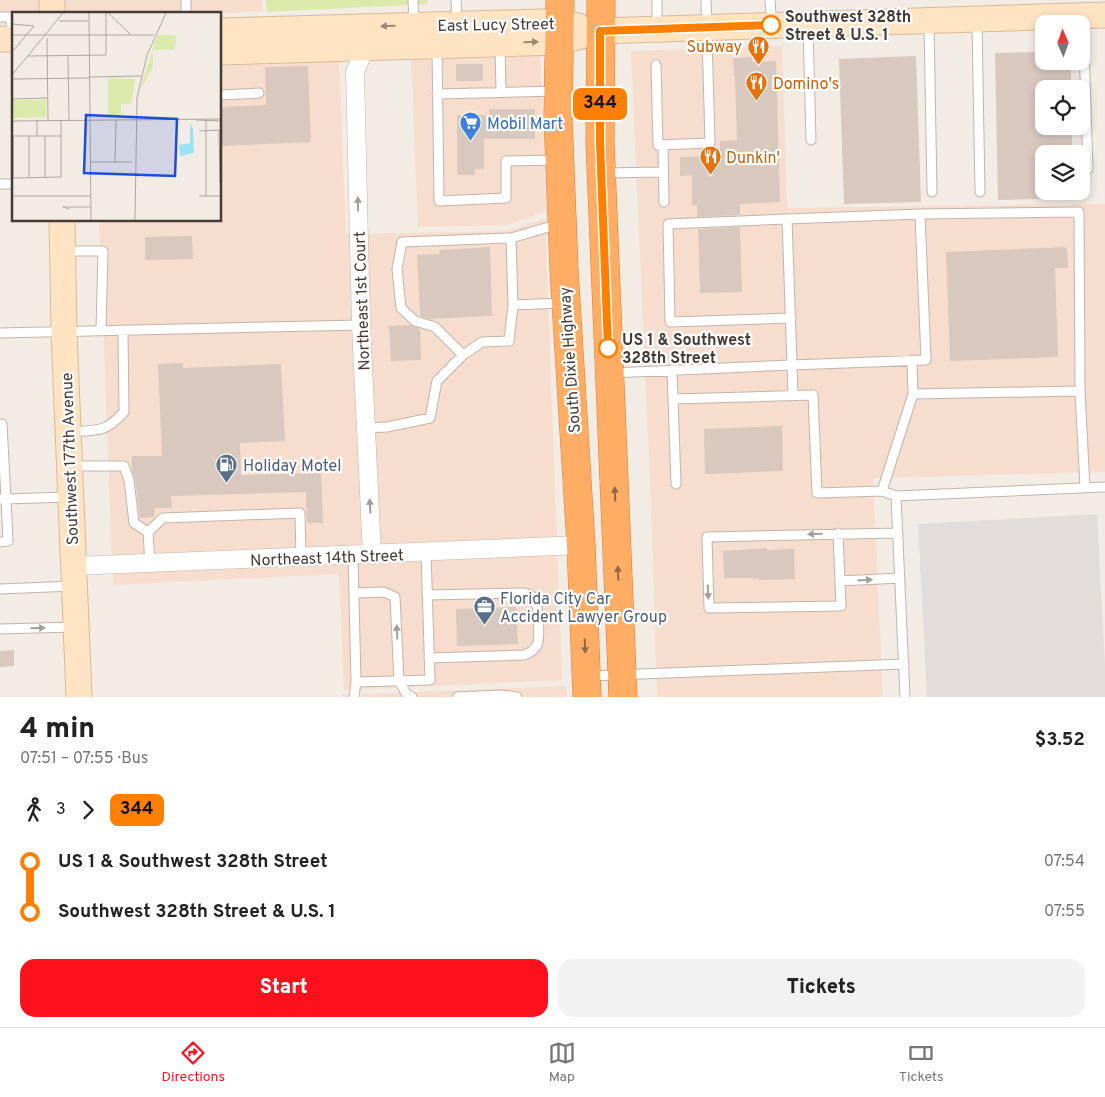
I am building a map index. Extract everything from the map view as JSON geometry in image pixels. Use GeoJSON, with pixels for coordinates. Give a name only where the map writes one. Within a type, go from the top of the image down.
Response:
{"type":"FeatureCollection","features":[{"type":"Feature","properties":{"kind":"highway"},"geometry":{"type":"LineString","coordinates":[[601,0],[601,173],[622,685]]}},
{"type":"Feature","properties":{"kind":"highway","name":"South Dixie Highway"},"geometry":{"type":"LineString","coordinates":[[560,21],[558,91],[562,222],[581,545],[587,686]]}},
{"type":"Feature","properties":{"kind":"street","name":"East Lucy Street"},"geometry":{"type":"LineString","coordinates":[[221,31],[279,40],[351,41],[454,37],[560,21],[600,31],[1096,14]]}},
{"type":"Feature","properties":{"kind":"street","name":"East Lucy Street"},"geometry":{"type":"LineString","coordinates":[[351,41],[414,26],[454,37],[500,43],[560,21]]}},
{"type":"Feature","properties":{"kind":"street","name":"East Lucy Street"},"geometry":{"type":"LineString","coordinates":[[221,52],[279,40]]}},
{"type":"Feature","properties":{"kind":"street","name":"Northeast 1st Court"},"geometry":{"type":"LineString","coordinates":[[351,41],[355,72],[361,325],[372,555]]}},
{"type":"Feature","properties":{"kind":"street","name":"Southwest 177th Avenue"},"geometry":{"type":"LineString","coordinates":[[62,221],[68,466],[79,697]]}},
{"type":"Feature","properties":{"kind":"street","name":"Northeast 14th Street"},"geometry":{"type":"LineString","coordinates":[[74,576],[150,564],[581,545]]}},
{"type":"Feature","properties":{"kind":"lane"},"geometry":{"type":"LineString","coordinates":[[413,0],[414,26]]}},
{"type":"Feature","properties":{"kind":"lane"},"geometry":{"type":"LineString","coordinates":[[456,0],[454,37],[438,94],[439,201],[506,198],[506,161],[560,160]]}},
{"type":"Feature","properties":{"kind":"lane"},"geometry":{"type":"LineString","coordinates":[[658,0],[658,29]]}},
{"type":"Feature","properties":{"kind":"lane"},"geometry":{"type":"LineString","coordinates":[[656,65],[658,145],[710,143],[706,0]]}},
{"type":"Feature","properties":{"kind":"lane"},"geometry":{"type":"LineString","coordinates":[[770,0],[772,25]]}},
{"type":"Feature","properties":{"kind":"lane"},"geometry":{"type":"LineString","coordinates":[[1089,145],[1096,14]]}},
{"type":"Feature","properties":{"kind":"lane"},"geometry":{"type":"LineString","coordinates":[[0,17],[11,17],[8,46]]}},
{"type":"Feature","properties":{"kind":"lane"},"geometry":{"type":"LineString","coordinates":[[977,19],[980,192]]}},
{"type":"Feature","properties":{"kind":"lane"},"geometry":{"type":"LineString","coordinates":[[930,20],[932,192]]}},
{"type":"Feature","properties":{"kind":"lane"},"geometry":{"type":"LineString","coordinates":[[808,24],[811,140]]}},
{"type":"Feature","properties":{"kind":"lane"},"geometry":{"type":"LineString","coordinates":[[500,43],[501,92]]}},
{"type":"Feature","properties":{"kind":"lane"},"geometry":{"type":"LineString","coordinates":[[438,94],[558,91]]}},
{"type":"Feature","properties":{"kind":"lane"},"geometry":{"type":"LineString","coordinates":[[221,95],[259,94]]}},
{"type":"Feature","properties":{"kind":"lane"},"geometry":{"type":"LineString","coordinates":[[663,145],[664,202]]}},
{"type":"Feature","properties":{"kind":"lane"},"geometry":{"type":"LineString","coordinates":[[601,173],[664,172]]}},
{"type":"Feature","properties":{"kind":"lane"},"geometry":{"type":"LineString","coordinates":[[791,318],[670,322],[668,224],[920,214],[1079,212],[1080,392],[1085,488]]}},
{"type":"Feature","properties":{"kind":"lane"},"geometry":{"type":"LineString","coordinates":[[609,373],[926,360],[920,214]]}},
{"type":"Feature","properties":{"kind":"lane"},"geometry":{"type":"LineString","coordinates":[[787,219],[793,396]]}},
{"type":"Feature","properties":{"kind":"lane"},"geometry":{"type":"LineString","coordinates":[[463,355],[435,326],[414,321],[401,308],[397,269],[402,242],[511,238],[562,222]]}},
{"type":"Feature","properties":{"kind":"lane"},"geometry":{"type":"LineString","coordinates":[[366,428],[387,427],[430,418],[437,381],[463,355],[482,342],[509,340],[513,305],[511,238]]}},
{"type":"Feature","properties":{"kind":"lane"},"geometry":{"type":"LineString","coordinates":[[63,251],[103,251],[101,330]]}},
{"type":"Feature","properties":{"kind":"lane"},"geometry":{"type":"LineString","coordinates":[[513,305],[566,303]]}},
{"type":"Feature","properties":{"kind":"lane"},"geometry":{"type":"LineString","coordinates":[[0,333],[361,325]]}},
{"type":"Feature","properties":{"kind":"lane"},"geometry":{"type":"LineString","coordinates":[[67,432],[100,430],[113,424],[124,412],[123,331]]}},
{"type":"Feature","properties":{"kind":"lane"},"geometry":{"type":"LineString","coordinates":[[882,491],[913,394],[912,360]]}},
{"type":"Feature","properties":{"kind":"lane"},"geometry":{"type":"LineString","coordinates":[[672,370],[676,484]]}},
{"type":"Feature","properties":{"kind":"lane"},"geometry":{"type":"LineString","coordinates":[[913,394],[1080,392]]}},
{"type":"Feature","properties":{"kind":"lane"},"geometry":{"type":"LineString","coordinates":[[673,399],[813,395],[817,493],[882,491],[896,496],[1105,487]]}},
{"type":"Feature","properties":{"kind":"lane"},"geometry":{"type":"LineString","coordinates":[[0,542],[8,542],[3,499],[2,424]]}},
{"type":"Feature","properties":{"kind":"lane"},"geometry":{"type":"LineString","coordinates":[[68,466],[124,466],[129,480],[134,523],[148,532]]}},
{"type":"Feature","properties":{"kind":"lane"},"geometry":{"type":"LineString","coordinates":[[3,499],[70,496]]}},
{"type":"Feature","properties":{"kind":"lane"},"geometry":{"type":"LineString","coordinates":[[896,496],[905,697]]}},
{"type":"Feature","properties":{"kind":"lane"},"geometry":{"type":"LineString","coordinates":[[148,532],[163,518],[300,513],[301,558]]}},
{"type":"Feature","properties":{"kind":"lane"},"geometry":{"type":"LineString","coordinates":[[148,532],[150,564]]}},
{"type":"Feature","properties":{"kind":"lane"},"geometry":{"type":"LineString","coordinates":[[838,533],[840,606],[709,608],[707,537],[838,533],[898,533]]}},
{"type":"Feature","properties":{"kind":"lane"},"geometry":{"type":"LineString","coordinates":[[356,682],[430,680],[426,552]]}},
{"type":"Feature","properties":{"kind":"lane"},"geometry":{"type":"LineString","coordinates":[[353,556],[356,682],[354,697]]}},
{"type":"Feature","properties":{"kind":"lane"},"geometry":{"type":"LineString","coordinates":[[0,589],[74,576]]}},
{"type":"Feature","properties":{"kind":"lane"},"geometry":{"type":"LineString","coordinates":[[840,581],[900,578]]}},
{"type":"Feature","properties":{"kind":"lane"},"geometry":{"type":"LineString","coordinates":[[354,593],[384,592],[395,597],[399,681],[407,695],[412,697]]}},
{"type":"Feature","properties":{"kind":"lane"},"geometry":{"type":"LineString","coordinates":[[427,595],[523,593],[530,594],[535,599],[537,606],[538,638],[537,646],[532,652],[524,654],[429,658]]}},
{"type":"Feature","properties":{"kind":"lane"},"geometry":{"type":"LineString","coordinates":[[0,629],[76,627]]}},
{"type":"Feature","properties":{"kind":"lane"},"geometry":{"type":"LineString","coordinates":[[587,686],[904,664]]}},
{"type":"Feature","properties":{"kind":"lane"},"geometry":{"type":"LineString","coordinates":[[457,697],[501,695],[517,697]]}},
{"type":"Feature","properties":{"kind":"shaded area"},"geometry":{"type":"Polygon","coordinates":[[[0,0],[262,0],[262,11],[221,13],[12,12],[12,22],[0,23],[0,0]]]}},
{"type":"Feature","properties":{"kind":"shaded area"},"geometry":{"type":"Polygon","coordinates":[[[782,46],[787,208],[1105,204],[1105,472],[873,478],[883,697],[657,697],[651,503],[631,51],[782,46]]]}},
{"type":"Feature","properties":{"kind":"shaded area"},"geometry":{"type":"Polygon","coordinates":[[[540,51],[546,211],[508,225],[418,227],[411,56],[540,51]]]}},
{"type":"Feature","properties":{"kind":"shaded area"},"geometry":{"type":"Polygon","coordinates":[[[339,61],[346,234],[508,231],[545,218],[562,680],[344,690],[339,574],[113,585],[99,221],[221,221],[221,66],[339,61]]]}},
{"type":"Feature","properties":{"kind":"shaded area"},"geometry":{"type":"Polygon","coordinates":[[[1097,514],[1105,697],[927,697],[918,524],[1097,514]]]}},
{"type":"Feature","properties":{"kind":"shaded area"},"geometry":{"type":"Polygon","coordinates":[[[566,686],[567,697],[342,697],[342,695],[566,686]]]}},
{"type":"Feature","properties":{"kind":"green space"},"geometry":{"type":"Polygon","coordinates":[[[266,0],[427,0],[427,4],[267,12],[266,0]]]}},
{"type":"Feature","properties":{"kind":"building"},"geometry":{"type":"Polygon","coordinates":[[[1035,52],[1035,70],[1071,70],[1071,80],[1035,80],[1035,135],[1072,135],[1072,145],[1035,145],[1035,199],[998,200],[995,53],[1035,52]]]}},
{"type":"Feature","properties":{"kind":"building"},"geometry":{"type":"Polygon","coordinates":[[[916,56],[921,202],[844,204],[839,59],[916,56]]]}},
{"type":"Feature","properties":{"kind":"building"},"geometry":{"type":"Polygon","coordinates":[[[752,57],[752,62],[776,61],[780,202],[740,204],[740,215],[697,217],[697,205],[692,205],[692,175],[680,176],[680,157],[720,156],[720,141],[737,140],[733,58],[752,57]]]}},
{"type":"Feature","properties":{"kind":"building"},"geometry":{"type":"Polygon","coordinates":[[[456,64],[483,64],[483,81],[456,81],[456,64]]]}},
{"type":"Feature","properties":{"kind":"building"},"geometry":{"type":"Polygon","coordinates":[[[308,66],[311,142],[221,146],[221,107],[266,105],[265,67],[308,66]]]}},
{"type":"Feature","properties":{"kind":"building"},"geometry":{"type":"Polygon","coordinates":[[[489,109],[535,109],[535,139],[484,139],[484,169],[475,169],[475,175],[457,175],[457,115],[489,115],[489,109]]]}},
{"type":"Feature","properties":{"kind":"building"},"geometry":{"type":"Polygon","coordinates":[[[740,227],[742,292],[700,293],[698,229],[740,227]]]}},
{"type":"Feature","properties":{"kind":"building"},"geometry":{"type":"Polygon","coordinates":[[[192,236],[193,259],[145,260],[145,237],[192,236]]]}},
{"type":"Feature","properties":{"kind":"building"},"geometry":{"type":"Polygon","coordinates":[[[490,247],[492,316],[429,319],[420,316],[417,255],[440,254],[439,250],[490,247]]]}},
{"type":"Feature","properties":{"kind":"building"},"geometry":{"type":"Polygon","coordinates":[[[1067,247],[1068,268],[1055,268],[1058,357],[950,361],[946,252],[1067,247]]]}},
{"type":"Feature","properties":{"kind":"building"},"geometry":{"type":"Polygon","coordinates":[[[411,325],[420,329],[421,360],[391,361],[389,326],[411,325]]]}},
{"type":"Feature","properties":{"kind":"building"},"geometry":{"type":"Polygon","coordinates":[[[183,363],[183,368],[281,364],[285,441],[240,443],[241,475],[321,473],[323,523],[307,523],[306,492],[171,496],[172,508],[155,508],[154,517],[140,518],[132,470],[132,456],[162,456],[158,364],[183,363]]]}},
{"type":"Feature","properties":{"kind":"building"},"geometry":{"type":"Polygon","coordinates":[[[782,426],[783,471],[705,474],[704,429],[782,426]]]}},
{"type":"Feature","properties":{"kind":"building"},"geometry":{"type":"Polygon","coordinates":[[[766,548],[766,550],[794,549],[795,579],[759,580],[752,578],[724,578],[723,551],[766,548]]]}},
{"type":"Feature","properties":{"kind":"building"},"geometry":{"type":"Polygon","coordinates":[[[516,607],[518,644],[457,646],[456,609],[516,607]]]}},
{"type":"Feature","properties":{"kind":"building"},"geometry":{"type":"Polygon","coordinates":[[[14,650],[14,666],[0,667],[0,651],[14,650]]]}},
{"type":"Feature","properties":{"kind":"bus line","name":"344"},"geometry":{"type":"LineString","coordinates":[[608,348],[600,143],[600,31],[771,25]]}},
{"type":"Feature","properties":{"kind":"place","name":"Southwest 328th Street & U.S. 1"},"geometry":{"type":"Point","coordinates":[771,25]}},
{"type":"Feature","properties":{"kind":"place","name":"Subway"},"geometry":{"type":"Point","coordinates":[758,65]}},
{"type":"Feature","properties":{"kind":"place","name":"Domino's"},"geometry":{"type":"Point","coordinates":[757,102]}},
{"type":"Feature","properties":{"kind":"place","name":"Mobil Mart"},"geometry":{"type":"Point","coordinates":[471,142]}},
{"type":"Feature","properties":{"kind":"place","name":"Dunkin'"},"geometry":{"type":"Point","coordinates":[710,176]}},
{"type":"Feature","properties":{"kind":"place","name":"US 1 & Southwest 328th Street"},"geometry":{"type":"Point","coordinates":[608,348]}},
{"type":"Feature","properties":{"kind":"place","name":"Holiday Motel"},"geometry":{"type":"Point","coordinates":[227,484]}},
{"type":"Feature","properties":{"kind":"place","name":"Florida City Car Accident Lawyer Group"},"geometry":{"type":"Point","coordinates":[484,626]}}]}
